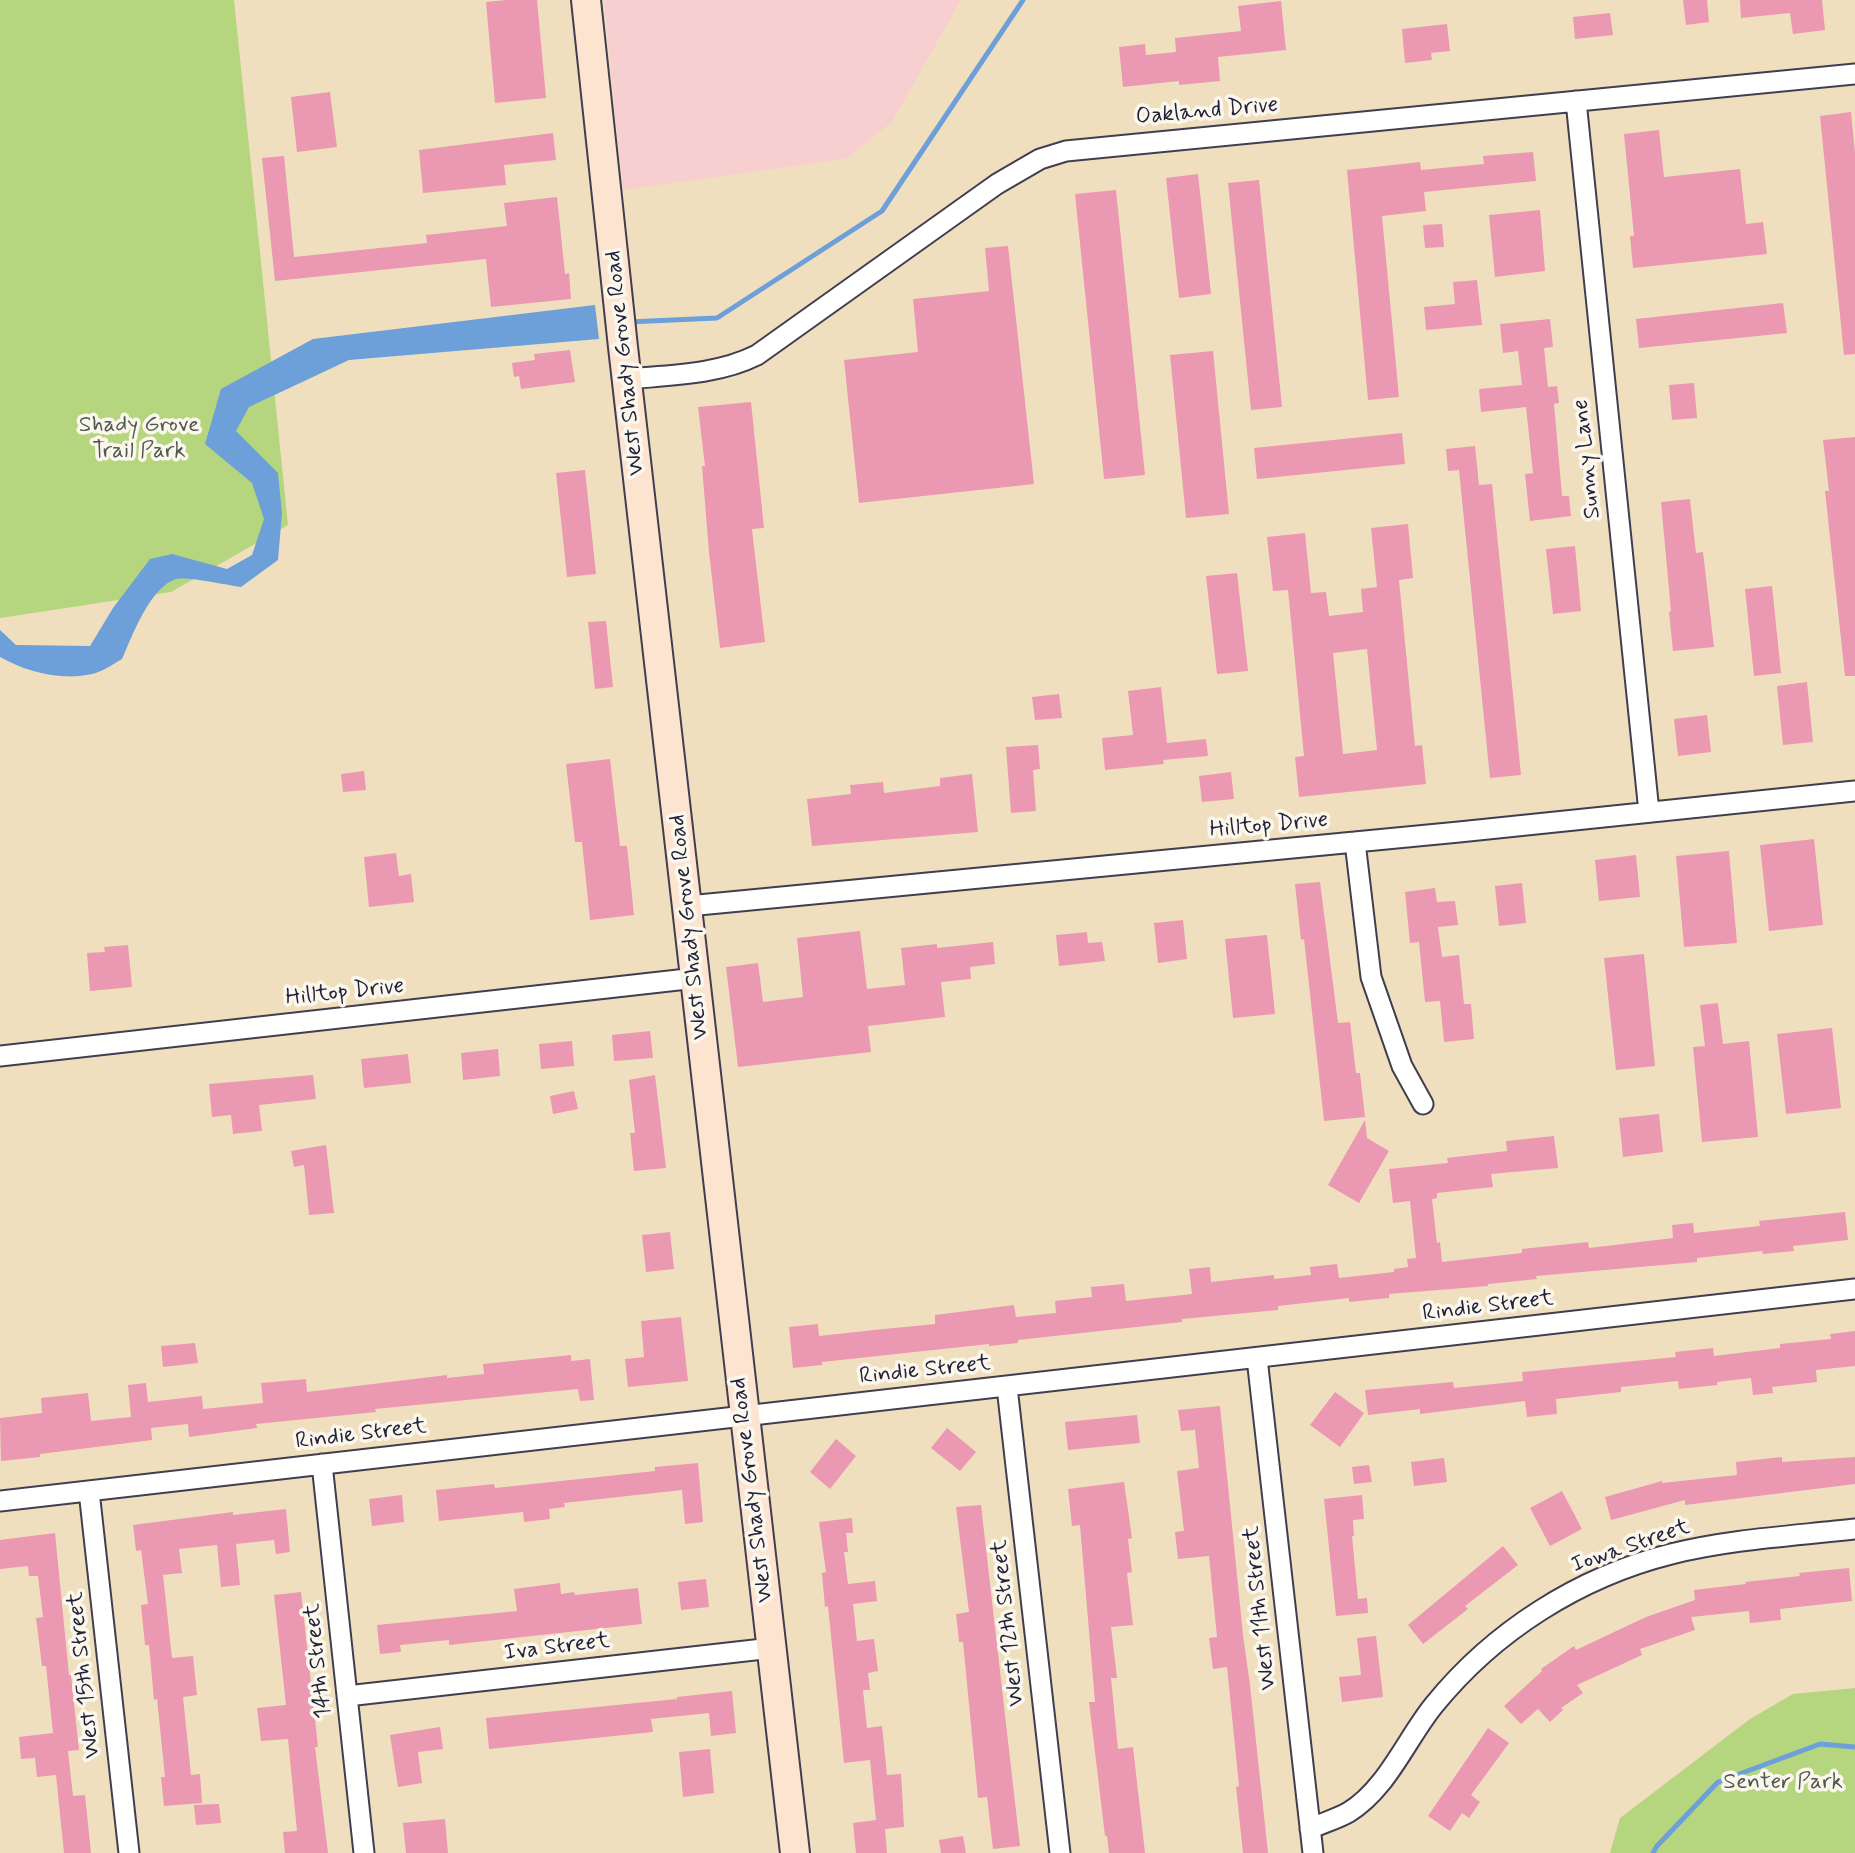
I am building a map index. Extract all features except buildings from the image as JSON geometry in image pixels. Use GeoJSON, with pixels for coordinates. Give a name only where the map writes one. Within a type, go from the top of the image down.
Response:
{"type":"FeatureCollection","features":[{"type":"Feature","properties":{"kind":"main road","name":"West Shady Grove Road"},"geometry":{"type":"LineString","coordinates":[[586,0],[623,347],[795,1853]]}},
{"type":"Feature","properties":{"kind":"street","name":"Oakland Drive"},"geometry":{"type":"LineString","coordinates":[[627,379],[713,370],[757,355],[997,184],[1032,163],[1054,154],[1087,147],[1855,74]]}},
{"type":"Feature","properties":{"kind":"street","name":"Sunny Lane"},"geometry":{"type":"LineString","coordinates":[[1576,101],[1649,813]]}},
{"type":"Feature","properties":{"kind":"street","name":"Hilltop Drive"},"geometry":{"type":"LineString","coordinates":[[688,906],[1855,791]]}},
{"type":"Feature","properties":{"kind":"street"},"geometry":{"type":"LineString","coordinates":[[1355,842],[1370,977],[1402,1066],[1423,1104]]}},
{"type":"Feature","properties":{"kind":"street","name":"Hilltop Drive"},"geometry":{"type":"LineString","coordinates":[[0,1056],[696,978]]}},
{"type":"Feature","properties":{"kind":"street","name":"Rindie Street"},"geometry":{"type":"LineString","coordinates":[[0,1501],[1855,1289]]}},
{"type":"Feature","properties":{"kind":"street","name":"West 11th Street"},"geometry":{"type":"LineString","coordinates":[[1257,1358],[1313,1853]]}},
{"type":"Feature","properties":{"kind":"street","name":"West 12th Street"},"geometry":{"type":"LineString","coordinates":[[1007,1387],[1060,1853]]}},
{"type":"Feature","properties":{"kind":"street","name":"14th Street"},"geometry":{"type":"LineString","coordinates":[[322,1464],[364,1853]]}},
{"type":"Feature","properties":{"kind":"street","name":"West 15th Street"},"geometry":{"type":"LineString","coordinates":[[89,1491],[129,1853]]}},
{"type":"Feature","properties":{"kind":"street","name":"Iowa Street"},"geometry":{"type":"LineString","coordinates":[[1310,1829],[1350,1812],[1379,1785],[1434,1705],[1494,1642],[1535,1614],[1591,1582],[1670,1554],[1709,1546],[1855,1529]]}},
{"type":"Feature","properties":{"kind":"street","name":"Iva Street"},"geometry":{"type":"LineString","coordinates":[[347,1696],[772,1648]]}},
{"type":"Feature","properties":{"kind":"shaded area"},"geometry":{"type":"Polygon","coordinates":[[[604,0],[961,0],[892,122],[845,159],[623,190],[604,0]]]}},
{"type":"Feature","properties":{"kind":"green space","name":"Shady Grove Trail Park"},"geometry":{"type":"Polygon","coordinates":[[[0,0],[234,0],[288,525],[171,592],[0,618],[0,0]]]}},
{"type":"Feature","properties":{"kind":"green space","name":"Senter Park"},"geometry":{"type":"Polygon","coordinates":[[[1855,1688],[1855,1853],[1610,1853],[1620,1818],[1750,1719],[1793,1694],[1855,1688]]]}},
{"type":"Feature","properties":{"kind":"water"},"geometry":{"type":"Polygon","coordinates":[[[595,305],[599,339],[349,360],[249,407],[236,431],[278,473],[282,513],[278,560],[241,587],[189,579],[176,579],[167,584],[143,613],[122,659],[96,673],[80,676],[44,674],[0,657],[0,630],[16,645],[90,646],[113,608],[150,559],[172,554],[227,569],[252,555],[264,519],[252,483],[205,444],[221,389],[313,339],[595,305]]]}},
{"type":"Feature","properties":{"kind":"waterway"},"geometry":{"type":"LineString","coordinates":[[628,322],[717,318],[882,211],[1023,0]]}},
{"type":"Feature","properties":{"kind":"waterway"},"geometry":{"type":"LineString","coordinates":[[1653,1853],[1718,1782],[1820,1744],[1855,1747]]}}]}
